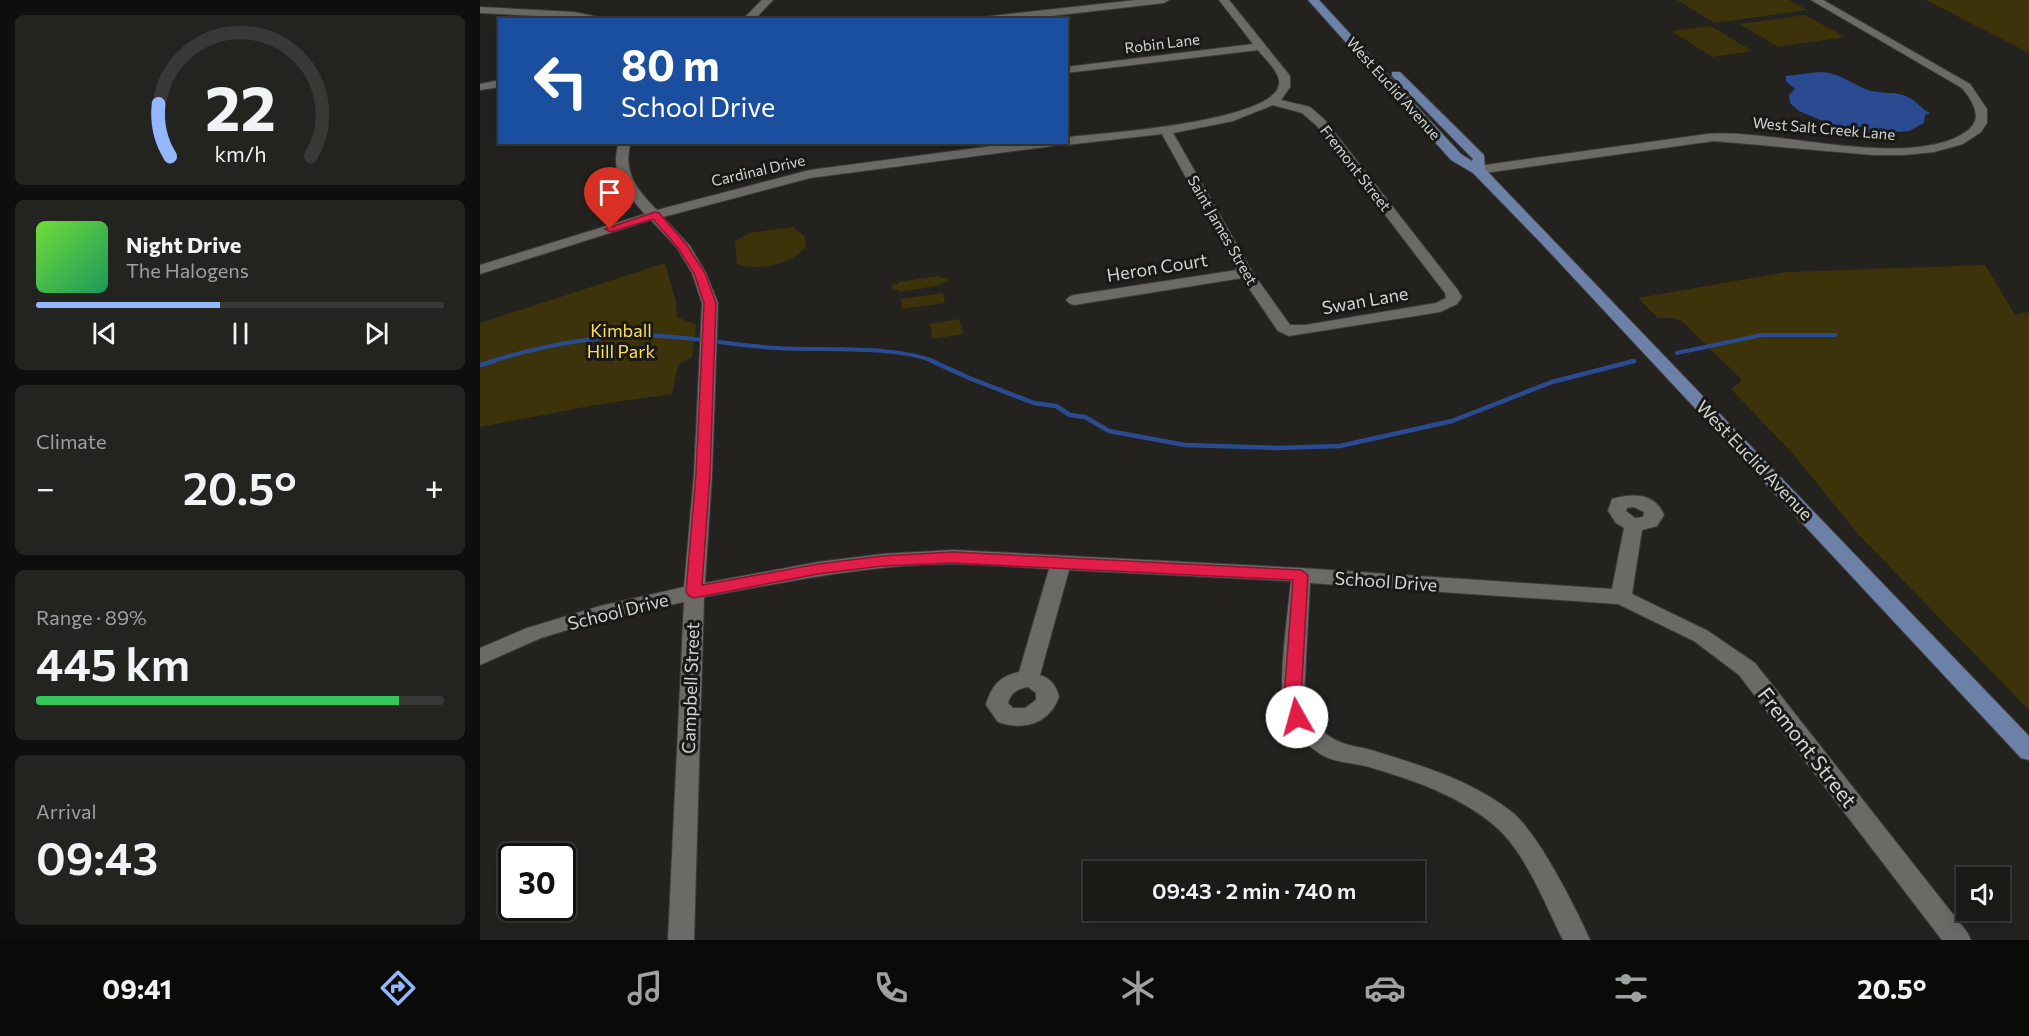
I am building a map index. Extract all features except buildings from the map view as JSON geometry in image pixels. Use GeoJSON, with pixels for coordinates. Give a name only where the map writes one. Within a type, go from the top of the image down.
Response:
{"type":"FeatureCollection","features":[{"type":"Feature","properties":{"kind":"main road","name":"West Euclid Avenue"},"geometry":{"type":"LineString","coordinates":[[1313,0],[1456,157],[1478,170],[1781,486],[2029,751]]}},
{"type":"Feature","properties":{"kind":"main road","name":"West Euclid Avenue"},"geometry":{"type":"LineString","coordinates":[[1326,0],[1479,158],[1478,170]]}},
{"type":"Feature","properties":{"kind":"street"},"geometry":{"type":"LineString","coordinates":[[749,18],[768,0]]}},
{"type":"Feature","properties":{"kind":"street"},"geometry":{"type":"LineString","coordinates":[[1000,18],[1164,0]]}},
{"type":"Feature","properties":{"kind":"street"},"geometry":{"type":"LineString","coordinates":[[1068,141],[1220,121],[1250,113],[1280,95],[1287,84],[1284,76],[1224,0]]}},
{"type":"Feature","properties":{"kind":"street","name":"West Salt Creek Lane"},"geometry":{"type":"LineString","coordinates":[[1478,170],[1713,137],[1789,141],[1851,150],[1920,150],[1959,141],[1975,132],[1983,117],[1982,104],[1965,86],[1816,0]]}},
{"type":"Feature","properties":{"kind":"street"},"geometry":{"type":"LineString","coordinates":[[480,10],[594,18]]}},
{"type":"Feature","properties":{"kind":"street","name":"Robin Lane"},"geometry":{"type":"LineString","coordinates":[[1068,70],[1262,46]]}},
{"type":"Feature","properties":{"kind":"street"},"geometry":{"type":"LineString","coordinates":[[480,87],[498,83]]}},
{"type":"Feature","properties":{"kind":"street","name":"Fremont Street"},"geometry":{"type":"LineString","coordinates":[[1272,101],[1306,110],[1321,123],[1452,292],[1454,297],[1452,301]]}},
{"type":"Feature","properties":{"kind":"street","name":"Saint James Street"},"geometry":{"type":"LineString","coordinates":[[1165,129],[1246,273],[1284,328]]}},
{"type":"Feature","properties":{"kind":"street","name":"Campbell Street"},"geometry":{"type":"LineString","coordinates":[[624,144],[621,155],[624,178],[633,193],[683,246],[699,273],[710,303],[694,592],[681,940]]}},
{"type":"Feature","properties":{"kind":"street","name":"Cardinal Drive"},"geometry":{"type":"LineString","coordinates":[[480,270],[723,194],[810,174],[1038,144]]}},
{"type":"Feature","properties":{"kind":"street","name":"Heron Court"},"geometry":{"type":"LineString","coordinates":[[1074,300],[1246,273]]}},
{"type":"Feature","properties":{"kind":"street","name":"Swan Lane"},"geometry":{"type":"LineString","coordinates":[[1284,328],[1289,331],[1305,330],[1440,307],[1452,301]]}},
{"type":"Feature","properties":{"kind":"street"},"geometry":{"type":"LineString","coordinates":[[1621,597],[1634,524]]}},
{"type":"Feature","properties":{"kind":"street","name":"School Drive"},"geometry":{"type":"LineString","coordinates":[[480,657],[534,633],[600,613],[694,592],[818,569],[882,561],[953,557],[1301,575],[1621,597]]}},
{"type":"Feature","properties":{"kind":"street"},"geometry":{"type":"LineString","coordinates":[[1028,680],[1061,562]]}},
{"type":"Feature","properties":{"kind":"street"},"geometry":{"type":"LineString","coordinates":[[1301,575],[1293,698],[1297,717],[1312,734],[1333,750],[1368,758],[1437,781],[1479,801],[1506,821],[1531,854],[1577,940]]}},
{"type":"Feature","properties":{"kind":"street","name":"Fremont Street"},"geometry":{"type":"LineString","coordinates":[[1621,597],[1701,636],[1747,669],[1958,940]]}},
{"type":"Feature","properties":{"kind":"green space"},"geometry":{"type":"Polygon","coordinates":[[[1677,0],[1789,0],[1807,10],[1714,23],[1677,0]]]}},
{"type":"Feature","properties":{"kind":"green space"},"geometry":{"type":"Polygon","coordinates":[[[1926,0],[2029,0],[2029,53],[1926,0]]]}},
{"type":"Feature","properties":{"kind":"green space"},"geometry":{"type":"Polygon","coordinates":[[[1805,15],[1845,37],[1778,47],[1740,24],[1805,15]]]}},
{"type":"Feature","properties":{"kind":"green space"},"geometry":{"type":"Polygon","coordinates":[[[1711,26],[1752,51],[1712,57],[1672,31],[1711,26]]]}},
{"type":"Feature","properties":{"kind":"green space"},"geometry":{"type":"Polygon","coordinates":[[[793,227],[804,236],[806,247],[792,258],[765,266],[737,264],[735,241],[750,233],[793,227]]]}},
{"type":"Feature","properties":{"kind":"green space","name":"Kimball Hill Park"},"geometry":{"type":"Polygon","coordinates":[[[665,263],[676,302],[677,317],[696,325],[692,357],[678,365],[672,394],[595,405],[480,427],[480,323],[665,263]]]}},
{"type":"Feature","properties":{"kind":"green space"},"geometry":{"type":"Polygon","coordinates":[[[1985,265],[2015,315],[2029,312],[2029,710],[1859,535],[1794,455],[1731,389],[1741,382],[1739,377],[1683,322],[1672,318],[1658,318],[1638,298],[1787,272],[1985,265]]]}},
{"type":"Feature","properties":{"kind":"green space"},"geometry":{"type":"Polygon","coordinates":[[[939,276],[940,278],[947,277],[948,282],[899,292],[899,290],[892,290],[892,285],[898,282],[939,276]]]}},
{"type":"Feature","properties":{"kind":"green space"},"geometry":{"type":"Polygon","coordinates":[[[943,293],[945,303],[902,309],[901,299],[943,293]]]}},
{"type":"Feature","properties":{"kind":"green space"},"geometry":{"type":"Polygon","coordinates":[[[959,319],[963,334],[932,339],[930,324],[959,319]]]}},
{"type":"Feature","properties":{"kind":"water"},"geometry":{"type":"Polygon","coordinates":[[[1819,72],[1840,76],[1871,91],[1904,95],[1930,113],[1925,115],[1924,123],[1909,131],[1887,133],[1845,130],[1799,111],[1790,103],[1789,95],[1795,89],[1786,81],[1786,76],[1819,72]]]}},
{"type":"Feature","properties":{"kind":"waterway"},"geometry":{"type":"LineString","coordinates":[[1677,353],[1762,335],[1835,335]]}},
{"type":"Feature","properties":{"kind":"waterway"},"geometry":{"type":"LineString","coordinates":[[489,362],[531,350],[573,342],[637,336],[674,337],[777,348],[880,351],[901,353],[932,361]]}},
{"type":"Feature","properties":{"kind":"waterway"},"geometry":{"type":"LineString","coordinates":[[480,365],[494,361]]}},
{"type":"Feature","properties":{"kind":"waterway"},"geometry":{"type":"LineString","coordinates":[[932,361],[1034,403],[1056,406],[1070,415],[1085,417],[1109,431],[1185,445],[1276,448],[1340,446],[1452,421],[1552,382],[1634,361],[1629,362]]}},
{"type":"Feature","properties":{"kind":"route"},"geometry":{"type":"LineString","coordinates":[[610,229],[655,215],[683,246],[699,273],[710,303],[703,474],[694,592],[818,569],[882,561],[953,557],[1301,575],[1293,678],[1293,698],[1297,717]]}}]}
